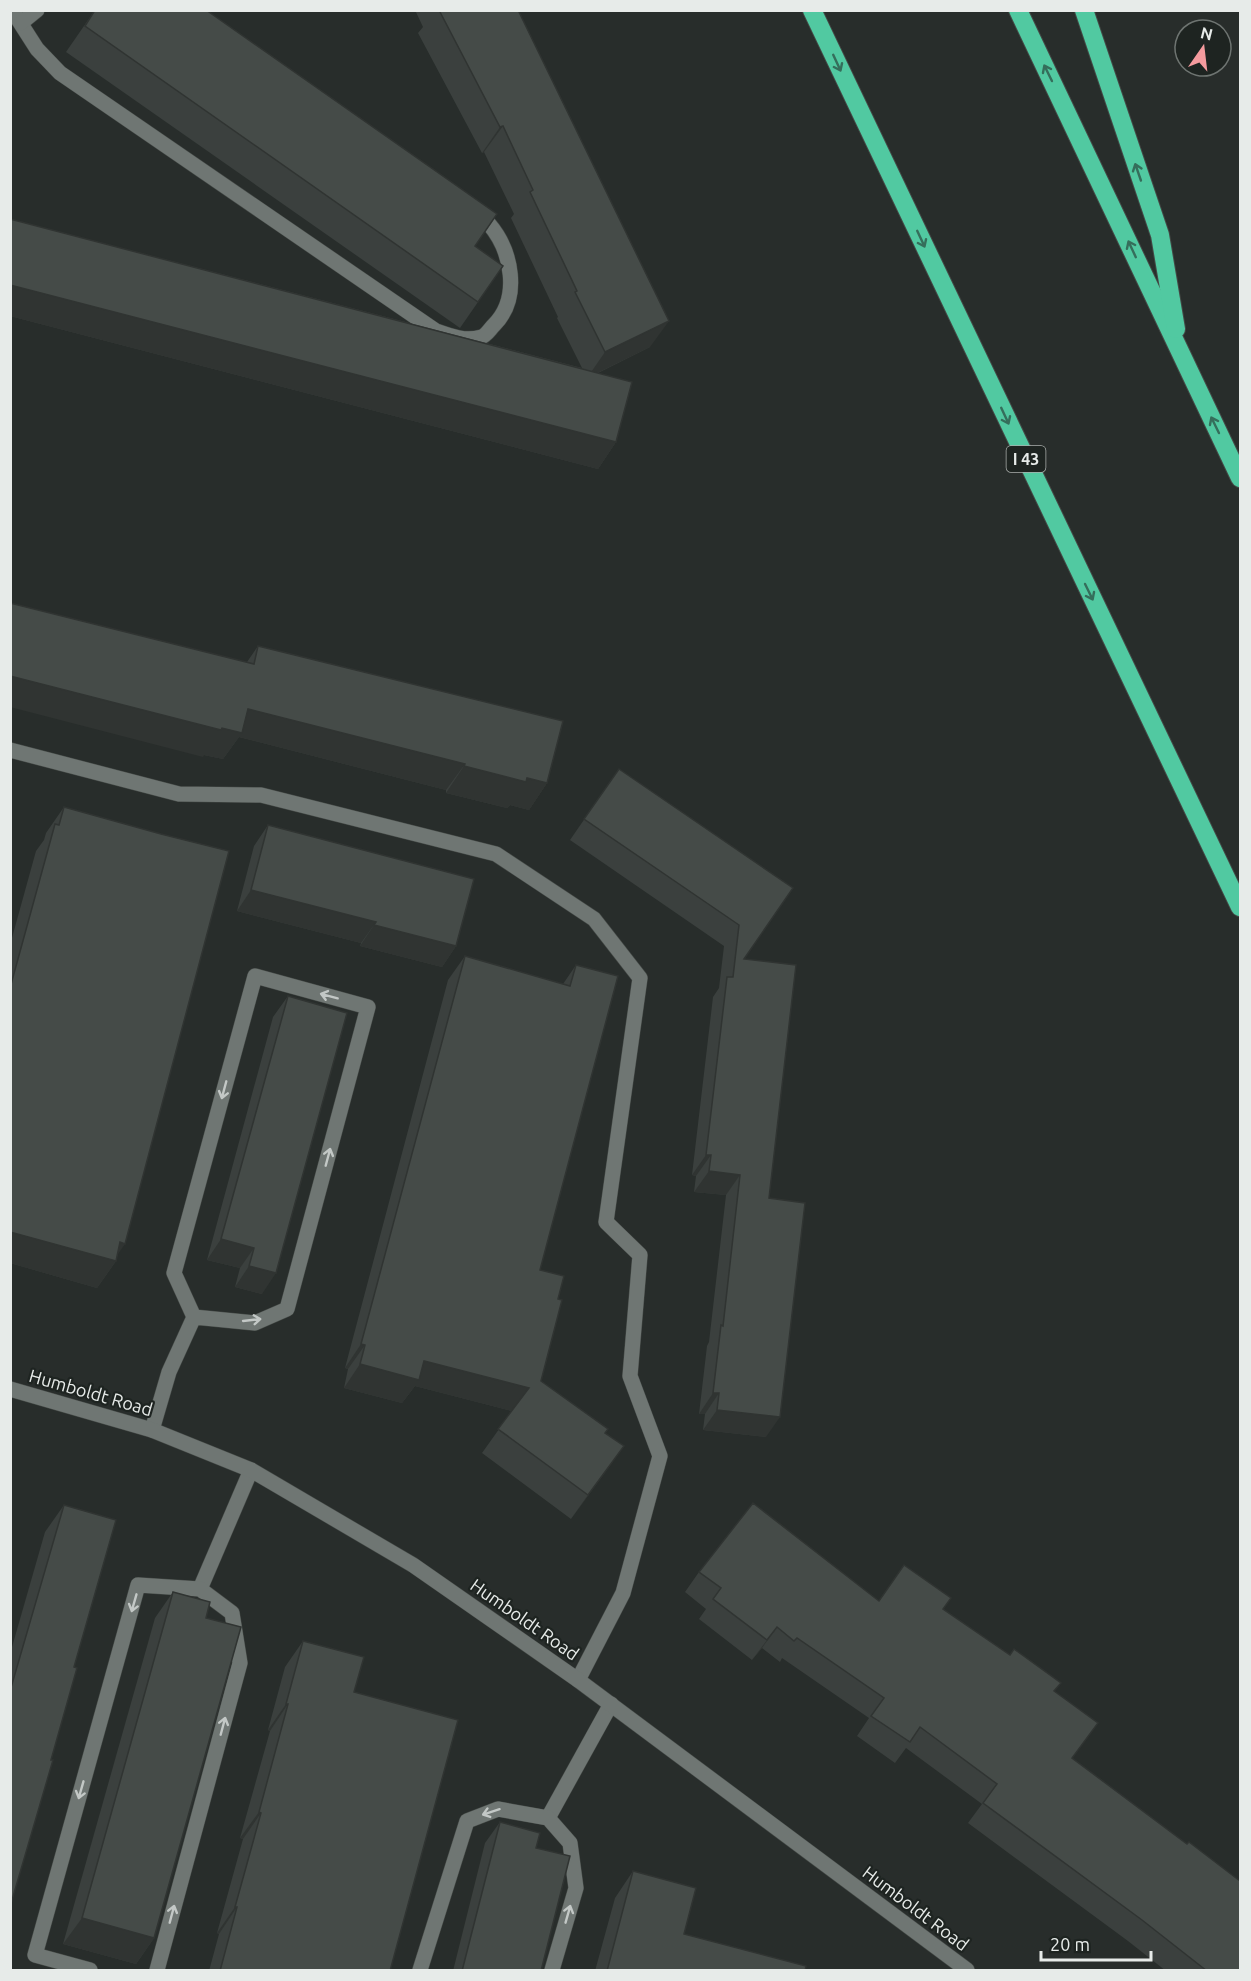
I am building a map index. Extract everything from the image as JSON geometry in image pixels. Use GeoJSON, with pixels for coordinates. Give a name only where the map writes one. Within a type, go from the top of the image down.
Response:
{"type":"FeatureCollection","features":[{"type":"Feature","properties":{"kind":"highway","name":"I 43"},"geometry":{"type":"LineString","coordinates":[[812,10],[1240,907]]}},
{"type":"Feature","properties":{"kind":"highway"},"geometry":{"type":"LineString","coordinates":[[1018,10],[1240,478]]}},
{"type":"Feature","properties":{"kind":"highway"},"geometry":{"type":"LineString","coordinates":[[1084,10],[1160,235],[1180,351]]}},
{"type":"Feature","properties":{"kind":"street"},"geometry":{"type":"LineString","coordinates":[[38,10],[16,17],[37,49],[60,73],[436,331],[461,339],[482,337],[502,318],[508,298],[511,273],[504,246],[489,223],[460,202]]}},
{"type":"Feature","properties":{"kind":"street"},"geometry":{"type":"LineString","coordinates":[[10,750],[179,794],[261,795],[496,854],[594,919],[640,978],[606,1222],[640,1255],[630,1376],[660,1456],[623,1593],[578,1680]]}},
{"type":"Feature","properties":{"kind":"street"},"geometry":{"type":"LineString","coordinates":[[152,1430],[169,1372],[194,1317],[174,1273],[255,976],[368,1007],[287,1309],[255,1323],[194,1317]]}},
{"type":"Feature","properties":{"kind":"street","name":"Humboldt Road"},"geometry":{"type":"LineString","coordinates":[[10,1389],[152,1430],[250,1470],[412,1565],[611,1704],[967,1971]]}},
{"type":"Feature","properties":{"kind":"street"},"geometry":{"type":"LineString","coordinates":[[200,1589],[250,1470]]}},
{"type":"Feature","properties":{"kind":"street"},"geometry":{"type":"LineString","coordinates":[[90,1971],[34,1955],[138,1585],[200,1589],[232,1613],[240,1663],[157,1971]]}},
{"type":"Feature","properties":{"kind":"street"},"geometry":{"type":"LineString","coordinates":[[548,1818],[611,1704]]}},
{"type":"Feature","properties":{"kind":"street"},"geometry":{"type":"LineString","coordinates":[[420,1971],[467,1821],[498,1809],[548,1818],[570,1843],[576,1888],[552,1971]]}},
{"type":"Feature","properties":{"kind":"building"},"geometry":{"type":"Polygon","coordinates":[[[95,10],[206,10],[497,214],[475,246],[503,266],[478,302],[85,26],[95,10]]]}},
{"type":"Feature","properties":{"kind":"building"},"geometry":{"type":"Polygon","coordinates":[[[439,10],[518,10],[669,321],[605,352],[575,292],[577,291],[530,192],[533,190],[503,126],[500,127],[439,10]]]}},
{"type":"Feature","properties":{"kind":"building"},"geometry":{"type":"Polygon","coordinates":[[[10,219],[632,382],[616,442],[10,285],[10,219]]]}},
{"type":"Feature","properties":{"kind":"building"},"geometry":{"type":"Polygon","coordinates":[[[10,603],[254,664],[258,646],[563,721],[547,783],[527,778],[526,782],[464,766],[465,764],[248,709],[242,733],[222,728],[221,730],[10,676],[10,603]]]}},
{"type":"Feature","properties":{"kind":"building"},"geometry":{"type":"Polygon","coordinates":[[[619,769],[793,888],[744,959],[796,965],[769,1198],[805,1203],[780,1417],[717,1410],[719,1393],[713,1393],[740,1175],[709,1171],[711,1155],[706,1155],[727,977],[733,977],[739,925],[584,819],[619,769]]]}},
{"type":"Feature","properties":{"kind":"building"},"geometry":{"type":"Polygon","coordinates":[[[64,807],[229,851],[125,1244],[120,1242],[116,1261],[10,1232],[10,988],[55,824],[59,825],[64,807]]]}},
{"type":"Feature","properties":{"kind":"building"},"geometry":{"type":"Polygon","coordinates":[[[268,825],[474,879],[456,946],[374,925],[376,922],[251,890],[268,825]]]}},
{"type":"Feature","properties":{"kind":"building"},"geometry":{"type":"Polygon","coordinates":[[[465,956],[570,986],[576,965],[618,976],[540,1270],[564,1276],[558,1299],[562,1300],[541,1381],[608,1429],[605,1433],[624,1446],[588,1495],[498,1429],[529,1388],[424,1361],[419,1380],[360,1364],[365,1345],[361,1344],[465,956]]]}},
{"type":"Feature","properties":{"kind":"building"},"geometry":{"type":"Polygon","coordinates":[[[288,996],[347,1013],[276,1273],[249,1266],[254,1248],[221,1239],[288,996]]]}},
{"type":"Feature","properties":{"kind":"building"},"geometry":{"type":"Polygon","coordinates":[[[753,1503],[879,1601],[904,1565],[951,1598],[943,1609],[1010,1655],[1014,1649],[1061,1683],[1054,1691],[1098,1723],[1072,1758],[1240,1881],[1240,1971],[1207,1971],[1142,1920],[983,1803],[997,1784],[920,1727],[910,1742],[871,1716],[884,1698],[797,1638],[794,1641],[777,1627],[767,1640],[713,1599],[721,1588],[699,1572],[753,1503]]]}},
{"type":"Feature","properties":{"kind":"building"},"geometry":{"type":"Polygon","coordinates":[[[64,1505],[116,1520],[74,1667],[77,1668],[51,1760],[53,1760],[10,1907],[10,1691],[64,1505]]]}},
{"type":"Feature","properties":{"kind":"building"},"geometry":{"type":"Polygon","coordinates":[[[173,1592],[210,1602],[206,1618],[241,1627],[154,1938],[82,1918],[173,1592]]]}},
{"type":"Feature","properties":{"kind":"building"},"geometry":{"type":"Polygon","coordinates":[[[303,1641],[364,1657],[354,1692],[458,1720],[390,1971],[220,1971],[303,1641]]]}},
{"type":"Feature","properties":{"kind":"building"},"geometry":{"type":"Polygon","coordinates":[[[500,1822],[540,1833],[536,1848],[570,1856],[541,1971],[462,1971],[500,1822]]]}},
{"type":"Feature","properties":{"kind":"building"},"geometry":{"type":"Polygon","coordinates":[[[633,1871],[696,1888],[684,1934],[806,1966],[805,1971],[607,1971],[633,1871]]]}}]}
